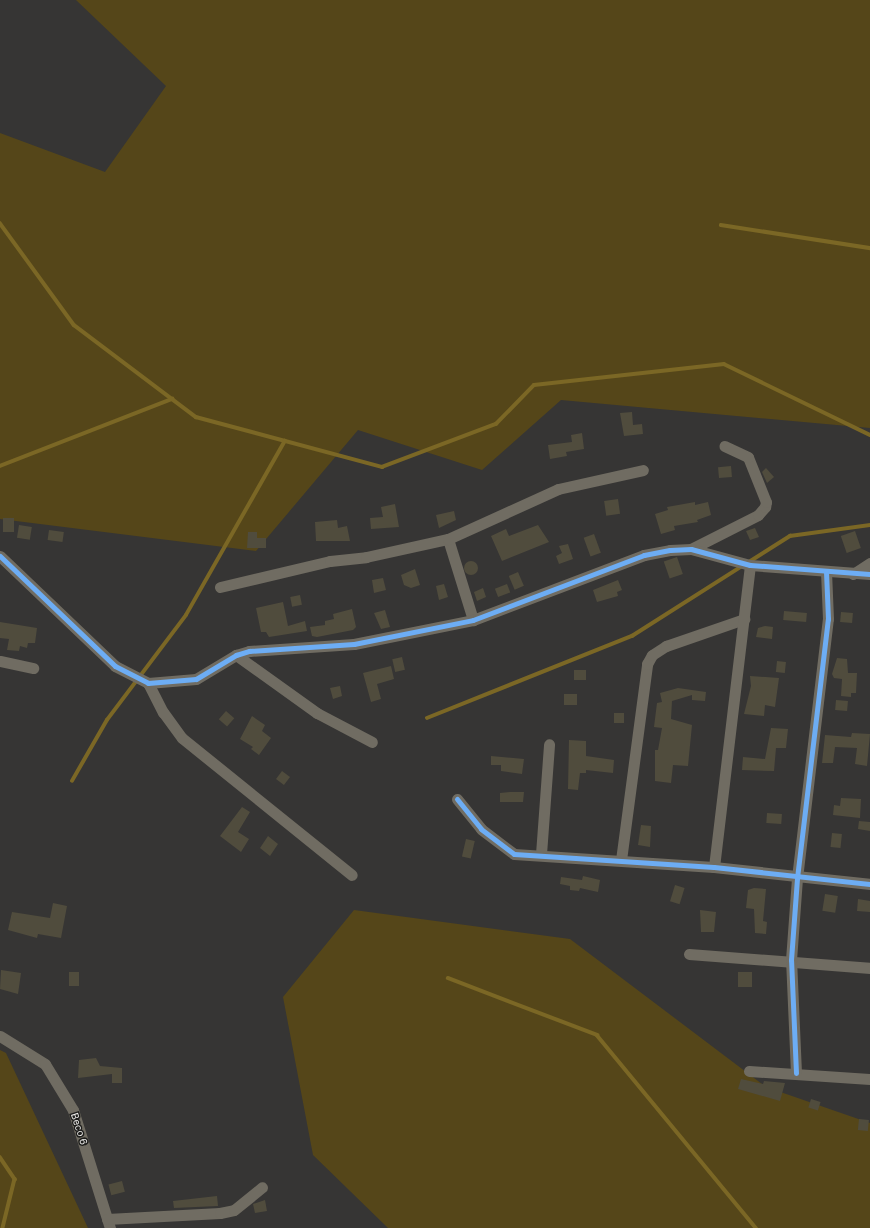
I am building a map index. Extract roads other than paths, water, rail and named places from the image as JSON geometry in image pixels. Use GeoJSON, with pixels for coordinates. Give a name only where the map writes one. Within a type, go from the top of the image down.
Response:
{"type":"FeatureCollection","features":[{"type":"Feature","properties":{"kind":"street"},"geometry":{"type":"LineString","coordinates":[[0,556],[115,666],[148,683],[196,679],[236,655],[248,651],[354,644],[473,620],[644,555],[691,549],[758,516],[765,507],[766,502],[750,461],[724,446]]}},
{"type":"Feature","properties":{"kind":"street"},"geometry":{"type":"LineString","coordinates":[[220,587],[330,561],[366,557],[448,539],[558,489],[643,470]]}},
{"type":"Feature","properties":{"kind":"street"},"geometry":{"type":"LineString","coordinates":[[448,539],[473,620]]}},
{"type":"Feature","properties":{"kind":"street"},"geometry":{"type":"LineString","coordinates":[[691,549],[750,565],[826,572],[870,574]]}},
{"type":"Feature","properties":{"kind":"street"},"geometry":{"type":"LineString","coordinates":[[853,574],[870,563]]}},
{"type":"Feature","properties":{"kind":"street"},"geometry":{"type":"LineString","coordinates":[[714,867],[750,565]]}},
{"type":"Feature","properties":{"kind":"street"},"geometry":{"type":"LineString","coordinates":[[796,1073],[791,960],[797,878],[828,619],[826,572]]}},
{"type":"Feature","properties":{"kind":"street"},"geometry":{"type":"LineString","coordinates":[[622,860],[647,664],[652,655],[666,646],[744,619]]}},
{"type":"Feature","properties":{"kind":"street"},"geometry":{"type":"LineString","coordinates":[[236,655],[317,713],[372,742]]}},
{"type":"Feature","properties":{"kind":"street"},"geometry":{"type":"LineString","coordinates":[[0,661],[33,668]]}},
{"type":"Feature","properties":{"kind":"street"},"geometry":{"type":"LineString","coordinates":[[148,683],[163,712],[182,738],[352,874]]}},
{"type":"Feature","properties":{"kind":"street"},"geometry":{"type":"LineString","coordinates":[[541,854],[549,744]]}},
{"type":"Feature","properties":{"kind":"street"},"geometry":{"type":"LineString","coordinates":[[457,799],[481,829],[514,854],[541,854],[714,867],[797,878],[870,884]]}},
{"type":"Feature","properties":{"kind":"street"},"geometry":{"type":"LineString","coordinates":[[689,954],[791,960],[870,968]]}},
{"type":"Feature","properties":{"kind":"street","name":"Beco 6"},"geometry":{"type":"LineString","coordinates":[[0,1036],[45,1064],[73,1110],[109,1224]]}},
{"type":"Feature","properties":{"kind":"street"},"geometry":{"type":"LineString","coordinates":[[749,1071],[870,1079]]}},
{"type":"Feature","properties":{"kind":"street"},"geometry":{"type":"LineString","coordinates":[[109,1224],[220,1213],[234,1210],[262,1187]]}},
{"type":"Feature","properties":{"kind":"waterway"},"geometry":{"type":"LineString","coordinates":[[0,223],[74,325],[196,417],[382,467],[496,424],[534,385],[724,364],[870,435]]}},
{"type":"Feature","properties":{"kind":"waterway"},"geometry":{"type":"LineString","coordinates":[[721,225],[870,248]]}},
{"type":"Feature","properties":{"kind":"waterway"},"geometry":{"type":"LineString","coordinates":[[0,466],[172,399]]}},
{"type":"Feature","properties":{"kind":"waterway"},"geometry":{"type":"LineString","coordinates":[[72,781],[107,720],[186,615],[285,441]]}},
{"type":"Feature","properties":{"kind":"waterway"},"geometry":{"type":"LineString","coordinates":[[749,562],[790,536],[870,525]]}},
{"type":"Feature","properties":{"kind":"waterway"},"geometry":{"type":"LineString","coordinates":[[427,718],[632,636],[744,565]]}},
{"type":"Feature","properties":{"kind":"waterway"},"geometry":{"type":"LineString","coordinates":[[448,978],[597,1035],[756,1228]]}},
{"type":"Feature","properties":{"kind":"waterway"},"geometry":{"type":"LineString","coordinates":[[0,1157],[15,1179],[3,1228]]}}]}
